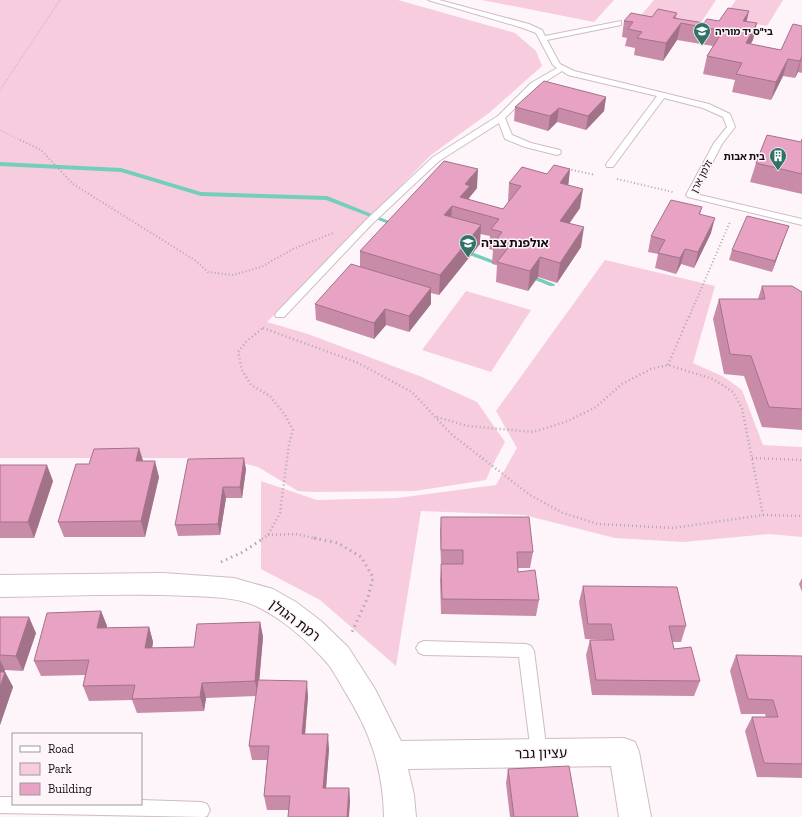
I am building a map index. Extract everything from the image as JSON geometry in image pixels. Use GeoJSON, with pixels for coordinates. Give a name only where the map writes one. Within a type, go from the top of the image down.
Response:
{"type":"FeatureCollection","features":[{"type":"Feature","properties":{"kind":"street","name":"רמת הגולן"},"geometry":{"type":"LineString","coordinates":[[0,586],[164,584],[205,586],[234,589],[264,597],[287,610],[311,629],[338,656],[365,698],[391,754],[399,795],[400,817]]}},
{"type":"Feature","properties":{"kind":"street","name":"עציון גבר"},"geometry":{"type":"LineString","coordinates":[[391,754],[624,752],[635,817]]}},
{"type":"Feature","properties":{"kind":"lane"},"geometry":{"type":"LineString","coordinates":[[280,315],[368,223],[436,159],[501,118],[534,85],[562,68],[557,65],[539,32],[526,26],[431,0]]}},
{"type":"Feature","properties":{"kind":"lane"},"geometry":{"type":"LineString","coordinates":[[543,39],[618,23]]}},
{"type":"Feature","properties":{"kind":"lane","name":"זלמן ארן"},"geometry":{"type":"LineString","coordinates":[[562,68],[571,73],[706,106],[727,116],[730,127],[718,144],[691,196],[802,222]]}},
{"type":"Feature","properties":{"kind":"lane"},"geometry":{"type":"LineString","coordinates":[[610,165],[662,95]]}},
{"type":"Feature","properties":{"kind":"lane"},"geometry":{"type":"LineString","coordinates":[[501,118],[508,137],[528,145],[557,152]]}},
{"type":"Feature","properties":{"kind":"lane"},"geometry":{"type":"LineString","coordinates":[[424,648],[526,651],[539,753]]}},
{"type":"Feature","properties":{"kind":"lane"},"geometry":{"type":"LineString","coordinates":[[0,805],[201,810]]}},
{"type":"Feature","properties":{"kind":"path"},"geometry":{"type":"LineString","coordinates":[[0,90],[60,0]]}},
{"type":"Feature","properties":{"kind":"path"},"geometry":{"type":"LineString","coordinates":[[0,130],[41,150],[73,184],[196,261],[208,272],[233,275],[260,267],[293,248],[327,234],[368,223]]}},
{"type":"Feature","properties":{"kind":"path"},"geometry":{"type":"LineString","coordinates":[[668,365],[736,206]]}},
{"type":"Feature","properties":{"kind":"path"},"geometry":{"type":"LineString","coordinates":[[205,586],[218,564],[241,553],[268,535],[280,513],[289,444],[293,430],[285,415],[270,396],[251,385],[242,370],[238,352],[247,340],[280,315]]}},
{"type":"Feature","properties":{"kind":"path"},"geometry":{"type":"LineString","coordinates":[[263,328],[356,362],[412,392],[451,434],[530,495],[563,513],[598,524],[673,528],[763,515],[802,516]]}},
{"type":"Feature","properties":{"kind":"path"},"geometry":{"type":"LineString","coordinates":[[435,417],[468,426],[533,432],[568,421],[596,407],[622,384],[651,369],[668,365],[713,378],[733,392],[742,408],[763,515]]}},
{"type":"Feature","properties":{"kind":"path"},"geometry":{"type":"LineString","coordinates":[[752,458],[802,460]]}},
{"type":"Feature","properties":{"kind":"path"},"geometry":{"type":"LineString","coordinates":[[268,535],[296,534],[338,543],[362,557],[373,577],[368,597],[356,625],[338,656]]}},
{"type":"Feature","properties":{"kind":"green space"},"geometry":{"type":"Polygon","coordinates":[[[0,0],[398,0],[515,33],[536,51],[542,66],[489,113],[431,155],[267,322],[308,334],[422,377],[477,402],[505,442],[486,480],[415,491],[313,492],[298,491],[258,467],[221,458],[0,458],[0,0]]]}},
{"type":"Feature","properties":{"kind":"green space"},"geometry":{"type":"Polygon","coordinates":[[[482,0],[614,0],[594,22],[482,0]]]}},
{"type":"Feature","properties":{"kind":"green space"},"geometry":{"type":"Polygon","coordinates":[[[654,0],[716,0],[696,30],[638,19],[654,0]]]}},
{"type":"Feature","properties":{"kind":"green space"},"geometry":{"type":"Polygon","coordinates":[[[736,0],[783,0],[767,26],[723,18],[736,0]]]}},
{"type":"Feature","properties":{"kind":"green space"},"geometry":{"type":"Polygon","coordinates":[[[605,260],[715,286],[693,363],[724,377],[742,390],[763,445],[802,447],[802,537],[769,534],[683,542],[615,538],[524,515],[421,511],[396,666],[320,600],[261,569],[261,481],[317,500],[397,498],[496,485],[517,448],[496,411],[605,260]]]}},
{"type":"Feature","properties":{"kind":"green space"},"geometry":{"type":"Polygon","coordinates":[[[466,291],[531,310],[491,372],[422,350],[466,291]]]}},
{"type":"Feature","properties":{"kind":"building"},"geometry":{"type":"Polygon","coordinates":[[[728,8],[749,11],[743,21],[757,23],[746,43],[781,50],[793,24],[802,26],[802,56],[800,61],[788,59],[776,82],[736,74],[742,63],[707,56],[723,31],[681,23],[666,43],[637,38],[642,32],[628,29],[633,22],[624,21],[631,13],[652,17],[658,9],[677,13],[673,18],[704,23],[707,19],[719,21],[728,8]]]}},
{"type":"Feature","properties":{"kind":"building"},"geometry":{"type":"Polygon","coordinates":[[[544,81],[606,97],[588,116],[559,108],[550,116],[515,107],[544,81]]]}},
{"type":"Feature","properties":{"kind":"building"},"geometry":{"type":"Polygon","coordinates":[[[767,135],[801,142],[802,139],[802,174],[756,163],[767,135]]]}},
{"type":"Feature","properties":{"kind":"building"},"geometry":{"type":"Polygon","coordinates":[[[444,161],[478,169],[465,184],[470,186],[460,197],[503,209],[521,186],[509,183],[522,167],[547,174],[554,165],[570,169],[560,183],[583,189],[560,221],[584,227],[560,263],[540,257],[530,271],[497,262],[508,248],[493,244],[502,232],[491,229],[499,219],[452,206],[444,215],[481,225],[440,275],[360,251],[444,161]]]}},
{"type":"Feature","properties":{"kind":"building"},"geometry":{"type":"Polygon","coordinates":[[[671,200],[702,207],[699,214],[715,218],[698,252],[685,249],[680,258],[658,253],[665,240],[651,236],[671,200]]]}},
{"type":"Feature","properties":{"kind":"building"},"geometry":{"type":"Polygon","coordinates":[[[747,216],[789,226],[775,261],[732,250],[747,216]]]}},
{"type":"Feature","properties":{"kind":"building"},"geometry":{"type":"Polygon","coordinates":[[[351,264],[431,288],[409,316],[385,309],[374,323],[315,304],[351,264]]]}},
{"type":"Feature","properties":{"kind":"building"},"geometry":{"type":"Polygon","coordinates":[[[762,286],[792,286],[802,292],[802,409],[769,407],[751,356],[730,354],[719,299],[765,299],[762,286]]]}},
{"type":"Feature","properties":{"kind":"building"},"geometry":{"type":"Polygon","coordinates":[[[139,448],[136,461],[155,461],[141,521],[58,522],[76,464],[89,464],[94,449],[139,448]]]}},
{"type":"Feature","properties":{"kind":"building"},"geometry":{"type":"Polygon","coordinates":[[[244,458],[240,487],[223,487],[218,524],[175,525],[188,459],[244,458]]]}},
{"type":"Feature","properties":{"kind":"building"},"geometry":{"type":"Polygon","coordinates":[[[0,465],[47,465],[28,522],[0,522],[0,465]]]}},
{"type":"Feature","properties":{"kind":"building"},"geometry":{"type":"Polygon","coordinates":[[[441,517],[529,517],[533,552],[517,552],[518,572],[535,570],[539,600],[442,599],[441,564],[463,564],[463,550],[441,550],[441,517]]]}},
{"type":"Feature","properties":{"kind":"building"},"geometry":{"type":"Polygon","coordinates":[[[583,586],[677,587],[686,626],[669,626],[674,649],[691,647],[700,681],[596,680],[590,640],[614,640],[611,624],[588,624],[583,586]]]}},
{"type":"Feature","properties":{"kind":"building"},"geometry":{"type":"Polygon","coordinates":[[[101,611],[97,628],[149,627],[145,648],[194,647],[197,624],[260,622],[255,681],[202,683],[200,697],[132,699],[135,685],[83,686],[89,660],[34,661],[47,613],[101,611]]]}},
{"type":"Feature","properties":{"kind":"building"},"geometry":{"type":"Polygon","coordinates":[[[0,617],[29,617],[16,656],[0,655],[0,617]]]}},
{"type":"Feature","properties":{"kind":"building"},"geometry":{"type":"Polygon","coordinates":[[[736,655],[802,656],[802,764],[764,763],[752,717],[778,717],[773,700],[748,699],[736,655]]]}},
{"type":"Feature","properties":{"kind":"building"},"geometry":{"type":"Polygon","coordinates":[[[0,672],[5,672],[0,687],[0,672]]]}},
{"type":"Feature","properties":{"kind":"building"},"geometry":{"type":"Polygon","coordinates":[[[258,680],[307,681],[302,734],[328,734],[323,788],[349,788],[347,817],[288,817],[290,796],[264,796],[269,746],[249,746],[258,680]]]}},
{"type":"Feature","properties":{"kind":"building"},"geometry":{"type":"Polygon","coordinates":[[[569,766],[578,817],[514,817],[508,769],[569,766]]]}},
{"type":"Feature","properties":{"kind":"waterway"},"geometry":{"type":"LineString","coordinates":[[0,164],[121,170],[201,194],[327,198],[396,225]]}},
{"type":"Feature","properties":{"kind":"waterway"},"geometry":{"type":"LineString","coordinates":[[461,250],[501,265]]}},
{"type":"Feature","properties":{"kind":"waterway"},"geometry":{"type":"LineString","coordinates":[[527,275],[552,285]]}},
{"type":"Feature","properties":{"kind":"place","name":"בי\"ס יד מוריה"},"geometry":{"type":"Point","coordinates":[702,46]}},
{"type":"Feature","properties":{"kind":"place","name":"בית אבות"},"geometry":{"type":"Point","coordinates":[778,171]}},
{"type":"Feature","properties":{"kind":"place","name":"אולפנת צביה"},"geometry":{"type":"Point","coordinates":[468,258]}}]}
